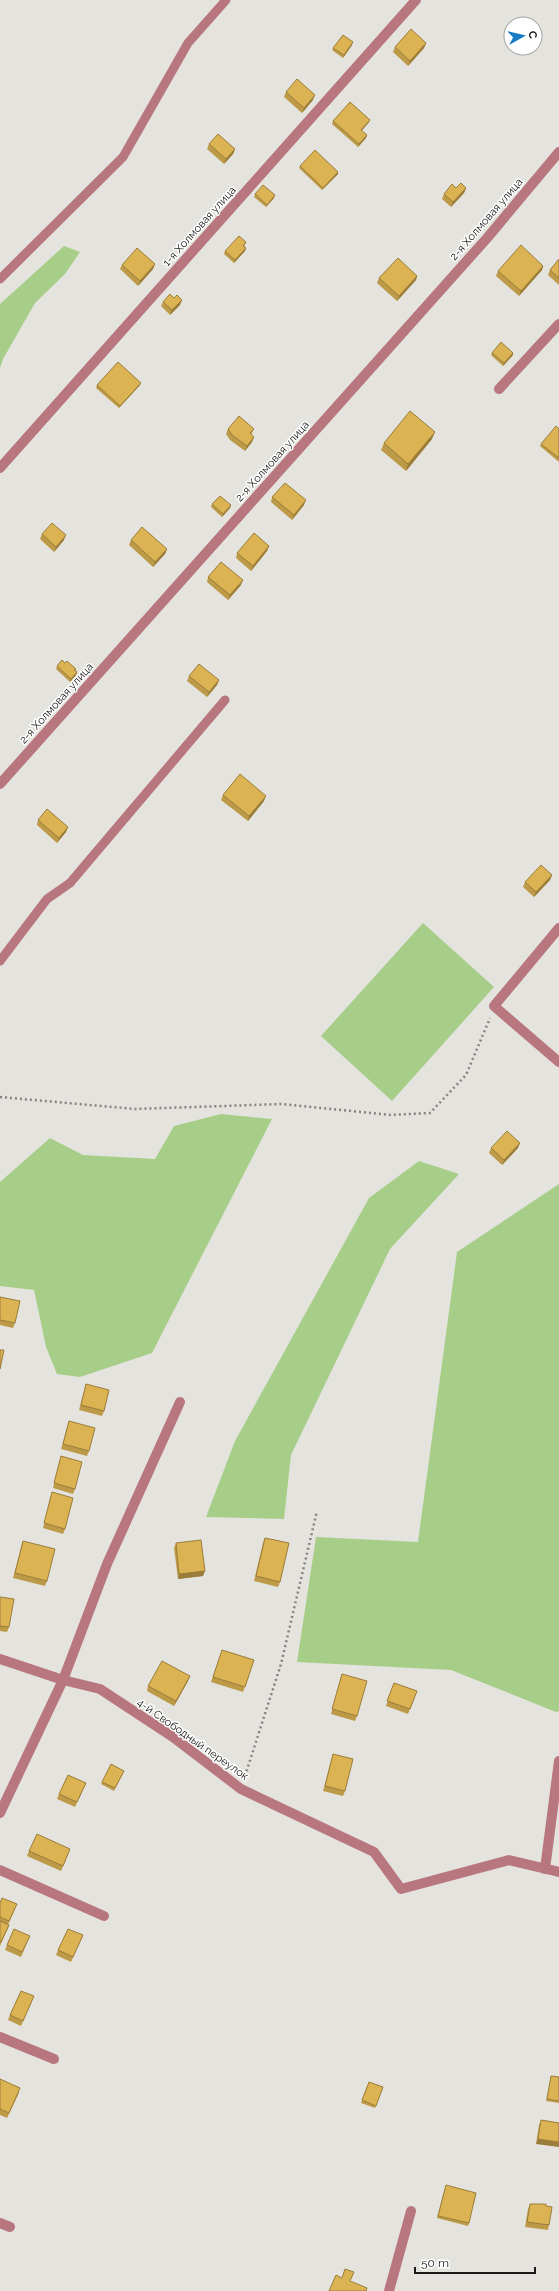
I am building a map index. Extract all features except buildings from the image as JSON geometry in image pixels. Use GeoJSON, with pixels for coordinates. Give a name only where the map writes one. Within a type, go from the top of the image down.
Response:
{"type":"FeatureCollection","features":[{"type":"Feature","properties":{"kind":"street","name":"1-я Холмовая улица"},"geometry":{"type":"LineString","coordinates":[[0,468],[416,0]]}},
{"type":"Feature","properties":{"kind":"street","name":"2-я Холмовая улица"},"geometry":{"type":"LineString","coordinates":[[0,784],[488,236],[559,152]]}},
{"type":"Feature","properties":{"kind":"street"},"geometry":{"type":"LineString","coordinates":[[499,389],[559,324]]}},
{"type":"Feature","properties":{"kind":"street"},"geometry":{"type":"LineString","coordinates":[[559,928],[494,1006],[559,1062]]}},
{"type":"Feature","properties":{"kind":"street"},"geometry":{"type":"LineString","coordinates":[[0,1813],[63,1680],[107,1564],[180,1402]]}},
{"type":"Feature","properties":{"kind":"street"},"geometry":{"type":"LineString","coordinates":[[0,1659],[63,1680]]}},
{"type":"Feature","properties":{"kind":"street","name":"4-й Свободный переулок"},"geometry":{"type":"LineString","coordinates":[[63,1680],[100,1689],[173,1737],[242,1789],[374,1852],[401,1889],[509,1860],[545,1869]]}},
{"type":"Feature","properties":{"kind":"street"},"geometry":{"type":"LineString","coordinates":[[559,1761],[545,1869],[559,1872]]}},
{"type":"Feature","properties":{"kind":"street"},"geometry":{"type":"LineString","coordinates":[[0,1870],[104,1916]]}},
{"type":"Feature","properties":{"kind":"street"},"geometry":{"type":"LineString","coordinates":[[0,2037],[54,2059]]}},
{"type":"Feature","properties":{"kind":"street"},"geometry":{"type":"LineString","coordinates":[[389,2291],[411,2211]]}},
{"type":"Feature","properties":{"kind":"street"},"geometry":{"type":"LineString","coordinates":[[0,2223],[10,2227]]}},
{"type":"Feature","properties":{"kind":"lane"},"geometry":{"type":"LineString","coordinates":[[0,279],[123,157],[188,43],[226,0]]}},
{"type":"Feature","properties":{"kind":"lane"},"geometry":{"type":"LineString","coordinates":[[0,961],[48,899],[70,883],[225,700]]}},
{"type":"Feature","properties":{"kind":"path"},"geometry":{"type":"LineString","coordinates":[[0,1098],[135,1109],[282,1104],[391,1115],[430,1113],[466,1075],[494,1006]]}},
{"type":"Feature","properties":{"kind":"path"},"geometry":{"type":"LineString","coordinates":[[242,1789],[281,1664],[316,1510]]}},
{"type":"Feature","properties":{"kind":"green space"},"geometry":{"type":"Polygon","coordinates":[[[64,246],[80,252],[65,274],[35,303],[3,359],[0,368],[0,304],[64,246]]]}},
{"type":"Feature","properties":{"kind":"green space"},"geometry":{"type":"Polygon","coordinates":[[[423,923],[494,987],[392,1101],[321,1036],[423,923]]]}},
{"type":"Feature","properties":{"kind":"green space"},"geometry":{"type":"Polygon","coordinates":[[[221,1114],[272,1119],[152,1353],[80,1377],[57,1374],[46,1347],[34,1290],[0,1286],[0,1182],[50,1138],[83,1155],[155,1159],[174,1126],[221,1114]]]}},
{"type":"Feature","properties":{"kind":"green space"},"geometry":{"type":"Polygon","coordinates":[[[419,1161],[459,1174],[390,1249],[291,1455],[284,1519],[206,1517],[235,1441],[369,1198],[419,1161]]]}},
{"type":"Feature","properties":{"kind":"green space"},"geometry":{"type":"Polygon","coordinates":[[[559,1184],[559,1711],[556,1712],[451,1670],[297,1662],[316,1537],[418,1542],[457,1252],[559,1184]]]}}]}
